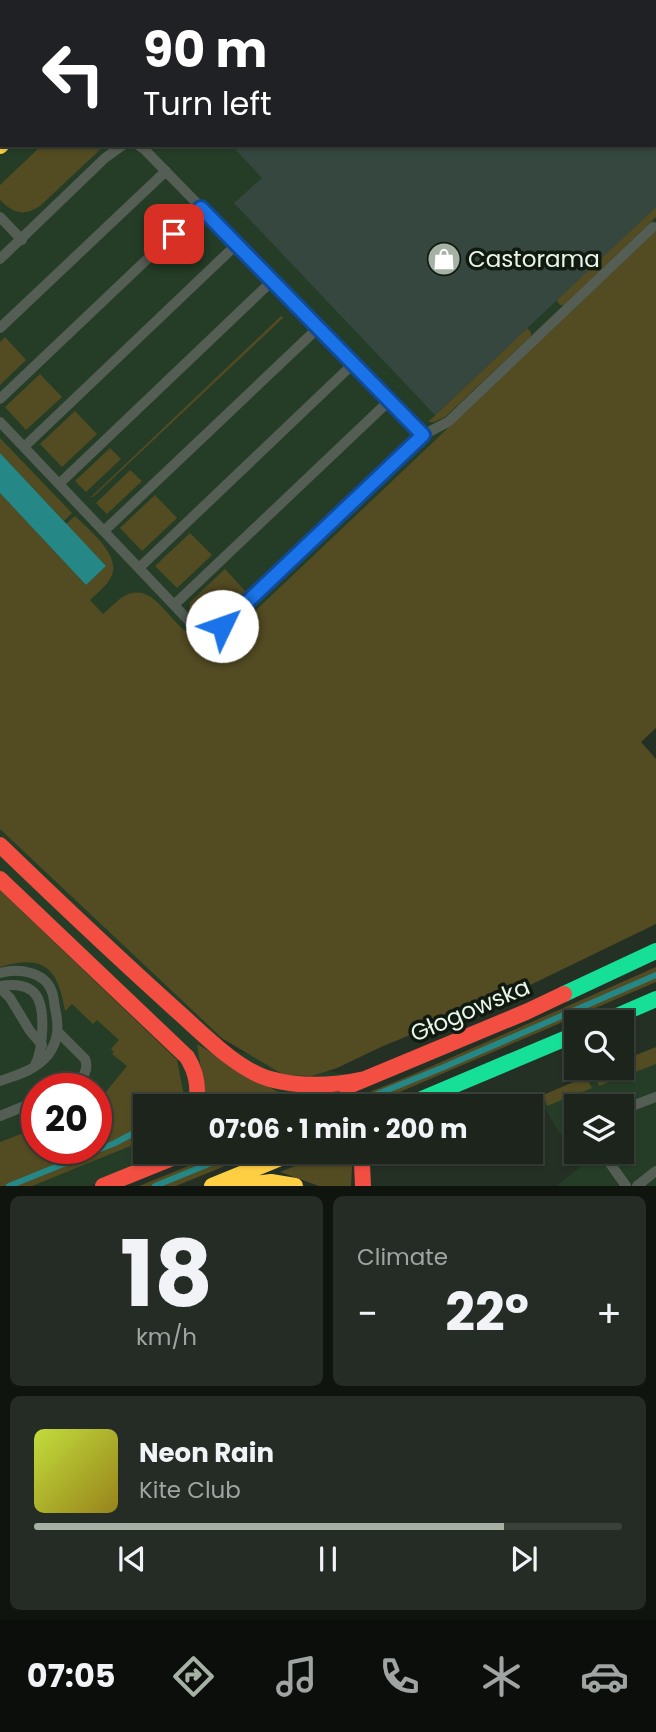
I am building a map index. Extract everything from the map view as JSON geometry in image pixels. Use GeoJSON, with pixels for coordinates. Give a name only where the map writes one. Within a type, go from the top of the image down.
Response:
{"type":"FeatureCollection","features":[{"type":"Feature","properties":{"kind":"main road"},"geometry":{"type":"LineString","coordinates":[[0,845],[101,943],[217,1047],[247,1069],[268,1079],[307,1086],[346,1084],[365,1079]]}},
{"type":"Feature","properties":{"kind":"main road"},"geometry":{"type":"LineString","coordinates":[[0,879],[187,1057],[197,1081],[198,1094]]}},
{"type":"Feature","properties":{"kind":"main road","name":"Głogowska"},"geometry":{"type":"LineString","coordinates":[[328,1094],[526,1012],[656,951]]}},
{"type":"Feature","properties":{"kind":"main road"},"geometry":{"type":"LineString","coordinates":[[631,1010],[656,999]]}},
{"type":"Feature","properties":{"kind":"main road"},"geometry":{"type":"LineString","coordinates":[[434,1094],[564,1039]]}},
{"type":"Feature","properties":{"kind":"main road"},"geometry":{"type":"LineString","coordinates":[[139,1171],[147,1164]]}},
{"type":"Feature","properties":{"kind":"main road"},"geometry":{"type":"LineString","coordinates":[[103,1186],[157,1164]]}},
{"type":"Feature","properties":{"kind":"main road"},"geometry":{"type":"LineString","coordinates":[[212,1186],[266,1164]]}},
{"type":"Feature","properties":{"kind":"main road"},"geometry":{"type":"LineString","coordinates":[[362,1164],[363,1186]]}},
{"type":"Feature","properties":{"kind":"main road"},"geometry":{"type":"LineString","coordinates":[[236,1186],[271,1182],[296,1186]]}},
{"type":"Feature","properties":{"kind":"lane"},"geometry":{"type":"LineString","coordinates":[[0,259],[118,147]]}},
{"type":"Feature","properties":{"kind":"lane"},"geometry":{"type":"LineString","coordinates":[[141,147],[423,435]]}},
{"type":"Feature","properties":{"kind":"lane"},"geometry":{"type":"LineString","coordinates":[[0,328],[166,172]]}},
{"type":"Feature","properties":{"kind":"lane"},"geometry":{"type":"LineString","coordinates":[[0,399],[201,208]]}},
{"type":"Feature","properties":{"kind":"lane"},"geometry":{"type":"LineString","coordinates":[[0,217],[22,240]]}},
{"type":"Feature","properties":{"kind":"lane"},"geometry":{"type":"LineString","coordinates":[[0,422],[191,623],[197,627],[213,629],[222,626],[423,435],[448,422],[653,227]]}},
{"type":"Feature","properties":{"kind":"lane"},"geometry":{"type":"LineString","coordinates":[[24,447],[237,244]]}},
{"type":"Feature","properties":{"kind":"lane"},"geometry":{"type":"LineString","coordinates":[[59,484],[272,281]]}},
{"type":"Feature","properties":{"kind":"lane"},"geometry":{"type":"LineString","coordinates":[[104,531],[318,328]]}},
{"type":"Feature","properties":{"kind":"lane"},"geometry":{"type":"LineString","coordinates":[[139,568],[353,364]]}},
{"type":"Feature","properties":{"kind":"lane"},"geometry":{"type":"LineString","coordinates":[[174,605],[389,401]]}},
{"type":"Feature","properties":{"kind":"lane"},"geometry":{"type":"LineString","coordinates":[[0,973],[25,971],[38,976],[49,985],[58,1025],[58,1032],[47,1057],[34,1068],[0,1082]]}},
{"type":"Feature","properties":{"kind":"lane"},"geometry":{"type":"LineString","coordinates":[[34,1068],[39,1057],[42,1045],[43,1032],[38,997],[22,986],[10,984],[0,987],[42,1045]]}},
{"type":"Feature","properties":{"kind":"lane"},"geometry":{"type":"LineString","coordinates":[[58,1032],[85,1059],[87,1064],[84,1073]]}},
{"type":"Feature","properties":{"kind":"lane"},"geometry":{"type":"LineString","coordinates":[[634,1105],[656,1097]]}},
{"type":"Feature","properties":{"kind":"lane"},"geometry":{"type":"LineString","coordinates":[[0,1116],[21,1107]]}},
{"type":"Feature","properties":{"kind":"lane"},"geometry":{"type":"LineString","coordinates":[[610,1164],[626,1186]]}},
{"type":"Feature","properties":{"kind":"lane"},"geometry":{"type":"LineString","coordinates":[[637,1186],[656,1171]]}},
{"type":"Feature","properties":{"kind":"shaded area"},"geometry":{"type":"Polygon","coordinates":[[[0,147],[656,147],[656,260],[217,1047],[365,1079],[328,1094],[133,1094],[133,1164],[152,1164],[89,1186],[0,1186],[0,147]]]}},
{"type":"Feature","properties":{"kind":"shaded area"},"geometry":{"type":"Polygon","coordinates":[[[40,147],[103,147],[40,206],[29,212],[14,211],[0,200],[0,185],[40,147]]]}},
{"type":"Feature","properties":{"kind":"shaded area"},"geometry":{"type":"Polygon","coordinates":[[[656,207],[656,217],[564,305],[560,305],[556,300],[656,207]]]}},
{"type":"Feature","properties":{"kind":"shaded area"},"geometry":{"type":"Polygon","coordinates":[[[656,231],[656,728],[641,742],[656,759],[656,924],[526,987],[337,1068],[312,1076],[284,1075],[223,1039],[0,829],[0,493],[86,585],[106,566],[66,524],[75,516],[101,542],[111,559],[112,575],[90,600],[103,614],[125,595],[142,593],[154,599],[187,632],[200,639],[216,639],[236,629],[656,231]]]}},
{"type":"Feature","properties":{"kind":"shaded area"},"geometry":{"type":"Polygon","coordinates":[[[281,316],[283,318],[91,497],[281,316]]]}},
{"type":"Feature","properties":{"kind":"shaded area"},"geometry":{"type":"Polygon","coordinates":[[[527,328],[531,336],[445,417],[428,422],[527,328]]]}},
{"type":"Feature","properties":{"kind":"shaded area"},"geometry":{"type":"Polygon","coordinates":[[[5,337],[26,360],[0,385],[0,342],[5,337]]]}},
{"type":"Feature","properties":{"kind":"shaded area"},"geometry":{"type":"Polygon","coordinates":[[[40,374],[62,397],[26,430],[5,407],[40,374]]]}},
{"type":"Feature","properties":{"kind":"shaded area"},"geometry":{"type":"Polygon","coordinates":[[[75,411],[97,434],[62,467],[40,444],[75,411]]]}},
{"type":"Feature","properties":{"kind":"shaded area"},"geometry":{"type":"Polygon","coordinates":[[[0,438],[72,513],[64,521],[0,453],[0,438]]]}},
{"type":"Feature","properties":{"kind":"shaded area"},"geometry":{"type":"Polygon","coordinates":[[[110,448],[121,459],[86,492],[75,481],[110,448]]]}},
{"type":"Feature","properties":{"kind":"shaded area"},"geometry":{"type":"Polygon","coordinates":[[[130,470],[142,481],[107,514],[96,503],[130,470]]]}},
{"type":"Feature","properties":{"kind":"shaded area"},"geometry":{"type":"Polygon","coordinates":[[[155,495],[177,518],[142,551],[120,528],[155,495]]]}},
{"type":"Feature","properties":{"kind":"shaded area"},"geometry":{"type":"Polygon","coordinates":[[[190,533],[212,555],[177,588],[155,566],[190,533]]]}},
{"type":"Feature","properties":{"kind":"shaded area"},"geometry":{"type":"Polygon","coordinates":[[[225,569],[246,592],[220,617],[206,619],[198,616],[189,608],[190,602],[225,569]]]}},
{"type":"Feature","properties":{"kind":"shaded area"},"geometry":{"type":"Polygon","coordinates":[[[0,890],[177,1060],[184,1094],[133,1094],[133,1145],[112,1153],[112,1084],[127,1066],[112,1054],[114,1052],[111,1049],[119,1040],[97,1020],[93,1024],[72,1004],[65,1011],[58,984],[46,968],[28,962],[0,967],[0,890]]]}},
{"type":"Feature","properties":{"kind":"shaded area"},"geometry":{"type":"Polygon","coordinates":[[[656,967],[656,982],[591,1010],[564,1010],[564,1021],[395,1094],[365,1094],[656,967]]]}},
{"type":"Feature","properties":{"kind":"shaded area"},"geometry":{"type":"Polygon","coordinates":[[[197,1044],[281,1094],[205,1094],[197,1044]]]}},
{"type":"Feature","properties":{"kind":"shaded area"},"geometry":{"type":"Polygon","coordinates":[[[656,1047],[656,1064],[634,1072],[634,1056],[656,1047]]]}},
{"type":"Feature","properties":{"kind":"shaded area"},"geometry":{"type":"Polygon","coordinates":[[[656,1052],[656,1186],[557,1186],[580,1167],[578,1164],[634,1164],[634,1094],[564,1094],[564,1140],[543,1105],[543,1099],[588,1080],[634,1080],[634,1061],[656,1052]]]}},
{"type":"Feature","properties":{"kind":"shaded area"},"geometry":{"type":"Polygon","coordinates":[[[578,1080],[586,1080],[592,1088],[577,1094],[564,1094],[564,1099],[547,1106],[543,1095],[578,1080]]]}},
{"type":"Feature","properties":{"kind":"shaded area"},"geometry":{"type":"Polygon","coordinates":[[[596,1080],[615,1080],[599,1086],[596,1080]]]}},
{"type":"Feature","properties":{"kind":"shaded area"},"geometry":{"type":"Polygon","coordinates":[[[21,1134],[21,1164],[86,1164],[32,1186],[0,1186],[0,1142],[21,1134]]]}},
{"type":"Feature","properties":{"kind":"shaded area"},"geometry":{"type":"Polygon","coordinates":[[[193,1164],[230,1164],[176,1186],[139,1186],[193,1164]]]}},
{"type":"Feature","properties":{"kind":"shaded area"},"geometry":{"type":"Polygon","coordinates":[[[300,1164],[352,1164],[351,1186],[319,1186],[280,1172],[300,1164]]]}},
{"type":"Feature","properties":{"kind":"water"},"geometry":{"type":"Polygon","coordinates":[[[0,453],[106,566],[86,585],[0,493],[0,453]]]}},
{"type":"Feature","properties":{"kind":"building","name":"Castorama"},"geometry":{"type":"Polygon","coordinates":[[[233,147],[656,147],[656,207],[435,415],[234,203],[262,178],[233,147]]]}},
{"type":"Feature","properties":{"kind":"waterway"},"geometry":{"type":"LineString","coordinates":[[378,1094],[656,975]]}},
{"type":"Feature","properties":{"kind":"waterway"},"geometry":{"type":"LineString","coordinates":[[9,1186],[133,1133]]}},
{"type":"Feature","properties":{"kind":"waterway"},"geometry":{"type":"LineString","coordinates":[[155,1186],[209,1164]]}},
{"type":"Feature","properties":{"kind":"traffic: fast"},"geometry":{"type":"LineString","coordinates":[[564,994],[656,951]]}},
{"type":"Feature","properties":{"kind":"traffic: fast"},"geometry":{"type":"LineString","coordinates":[[631,1010],[656,999]]}},
{"type":"Feature","properties":{"kind":"traffic: fast"},"geometry":{"type":"LineString","coordinates":[[434,1094],[564,1039]]}},
{"type":"Feature","properties":{"kind":"traffic: slow"},"geometry":{"type":"LineString","coordinates":[[212,1186],[266,1164]]}},
{"type":"Feature","properties":{"kind":"traffic: slow"},"geometry":{"type":"LineString","coordinates":[[236,1186],[271,1182],[295,1186]]}},
{"type":"Feature","properties":{"kind":"traffic: jam"},"geometry":{"type":"LineString","coordinates":[[0,845],[109,949],[197,1029],[245,1068],[270,1079],[294,1084],[329,1084],[365,1079]]}},
{"type":"Feature","properties":{"kind":"traffic: jam"},"geometry":{"type":"LineString","coordinates":[[0,879],[187,1057],[193,1069],[197,1094]]}},
{"type":"Feature","properties":{"kind":"traffic: jam"},"geometry":{"type":"LineString","coordinates":[[346,1087],[564,994]]}},
{"type":"Feature","properties":{"kind":"traffic: jam"},"geometry":{"type":"LineString","coordinates":[[103,1186],[157,1164]]}},
{"type":"Feature","properties":{"kind":"traffic: jam"},"geometry":{"type":"LineString","coordinates":[[362,1164],[363,1186]]}},
{"type":"Feature","properties":{"kind":"place","name":"Castorama"},"geometry":{"type":"Point","coordinates":[444,259]}},
{"type":"Feature","properties":{"kind":"route"},"geometry":{"type":"LineString","coordinates":[[174,234],[201,208],[423,435],[222,626]]}}]}
